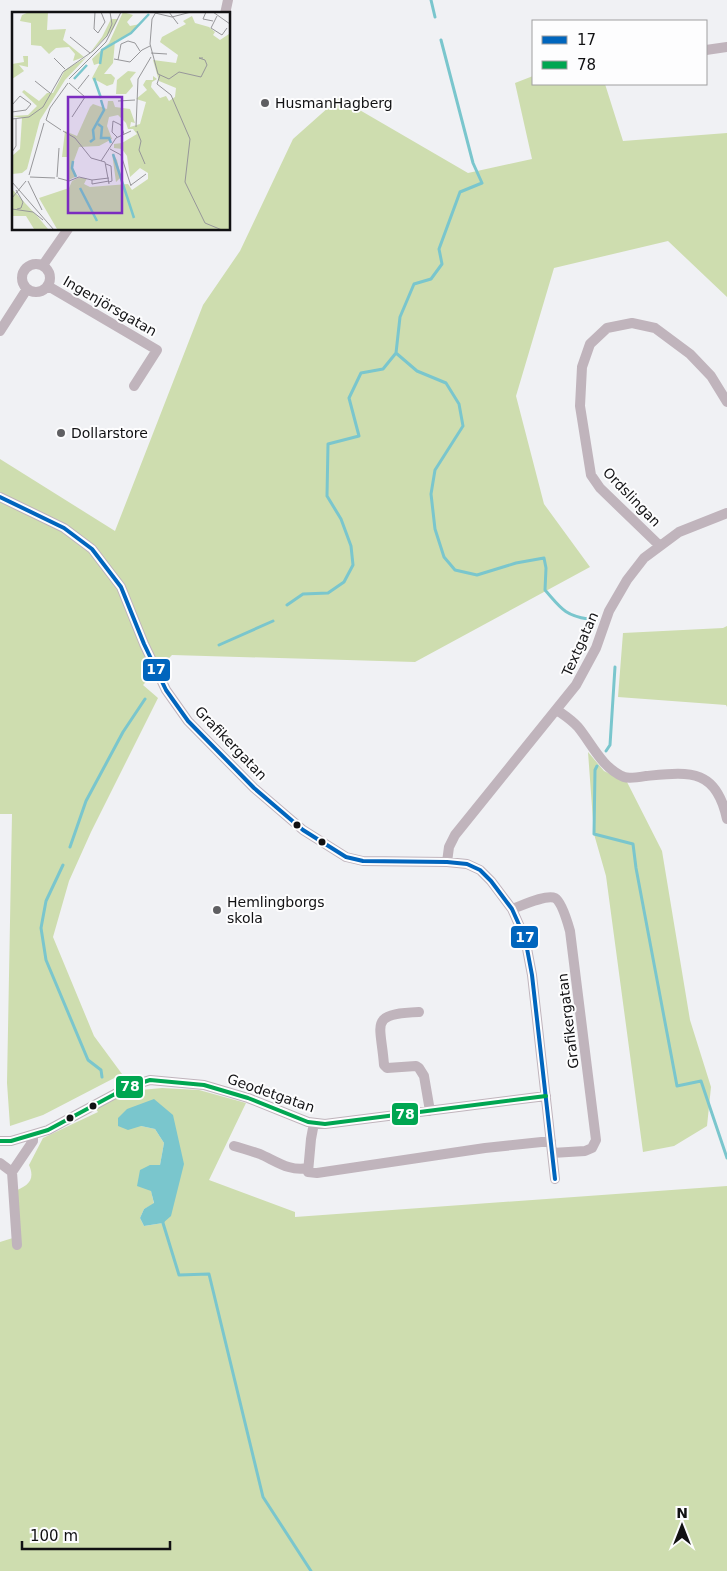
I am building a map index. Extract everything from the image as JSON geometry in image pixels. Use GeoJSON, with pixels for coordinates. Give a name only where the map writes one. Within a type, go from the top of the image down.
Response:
{"type":"FeatureCollection","features":[{"type":"Feature","properties":{"kind":"street"},"geometry":{"type":"LineString","coordinates":[[707,50],[727,47]]}},
{"type":"Feature","properties":{"kind":"street"},"geometry":{"type":"LineString","coordinates":[[0,331],[27,289],[21,278],[24,270],[34,264],[43,266],[67,230]]}},
{"type":"Feature","properties":{"kind":"street","name":"Ingenjörsgatan"},"geometry":{"type":"LineString","coordinates":[[27,289],[36,292],[44,290],[48,286],[50,277],[47,268],[43,266]]}},
{"type":"Feature","properties":{"kind":"street","name":"Ingenjörsgatan"},"geometry":{"type":"LineString","coordinates":[[48,286],[158,350],[134,386]]}},
{"type":"Feature","properties":{"kind":"street","name":"Ordslingan"},"geometry":{"type":"LineString","coordinates":[[660,546],[600,488],[591,475],[580,406],[582,368],[590,344],[607,328],[632,323],[655,328],[690,354],[711,376],[727,402]]}},
{"type":"Feature","properties":{"kind":"street","name":"Grafikergatan"},"geometry":{"type":"LineString","coordinates":[[0,497],[64,528],[92,549],[121,587],[144,644],[166,690],[188,721],[254,788],[303,830],[346,857],[362,861],[467,864],[480,870],[491,881],[512,909],[525,938],[532,975],[555,1179]]}},
{"type":"Feature","properties":{"kind":"street","name":"Textgatan"},"geometry":{"type":"LineString","coordinates":[[447,862],[449,847],[454,835],[576,685],[596,648],[609,611],[627,580],[644,558],[679,532],[727,514]]}},
{"type":"Feature","properties":{"kind":"street"},"geometry":{"type":"LineString","coordinates":[[557,710],[576,724],[607,766],[625,778],[692,774],[714,786],[725,808],[727,819]]}},
{"type":"Feature","properties":{"kind":"street","name":"Grafikergatan"},"geometry":{"type":"LineString","coordinates":[[512,909],[542,898],[555,898],[560,903],[570,931],[596,1140],[592,1148],[585,1151],[552,1153]]}},
{"type":"Feature","properties":{"kind":"street"},"geometry":{"type":"LineString","coordinates":[[419,1012],[404,1012],[384,1018],[381,1021],[380,1030],[384,1064],[387,1068],[416,1066],[420,1068],[424,1076],[430,1111]]}},
{"type":"Feature","properties":{"kind":"street","name":"Geodetgatan"},"geometry":{"type":"LineString","coordinates":[[0,1141],[11,1141],[48,1130],[128,1087],[150,1080],[204,1085],[248,1098],[308,1122],[325,1124],[546,1096]]}},
{"type":"Feature","properties":{"kind":"street"},"geometry":{"type":"LineString","coordinates":[[314,1123],[308,1172],[317,1173],[502,1146],[551,1141]]}},
{"type":"Feature","properties":{"kind":"street"},"geometry":{"type":"LineString","coordinates":[[17,1245],[12,1172],[33,1141],[33,1135]]}},
{"type":"Feature","properties":{"kind":"street"},"geometry":{"type":"LineString","coordinates":[[234,1146],[298,1170],[308,1168]]}},
{"type":"Feature","properties":{"kind":"street"},"geometry":{"type":"LineString","coordinates":[[0,1163],[12,1172]]}},
{"type":"Feature","properties":{"kind":"green space"},"geometry":{"type":"Polygon","coordinates":[[[532,76],[532,85],[605,85],[623,141],[727,133],[727,297],[668,241],[554,268],[516,396],[544,504],[590,567],[415,662],[172,655],[143,685],[158,698],[91,832],[69,881],[53,937],[94,1036],[122,1074],[43,1115],[10,1126],[7,1083],[12,814],[0,814],[0,459],[115,531],[203,305],[240,251],[293,139],[339,98],[468,173],[532,159],[515,83],[532,76]]]}},
{"type":"Feature","properties":{"kind":"green space"},"geometry":{"type":"Polygon","coordinates":[[[727,626],[727,707],[726,705],[618,697],[623,633],[723,628],[727,626]]]}},
{"type":"Feature","properties":{"kind":"green space"},"geometry":{"type":"Polygon","coordinates":[[[588,752],[604,771],[627,782],[662,851],[690,1020],[711,1087],[707,1126],[674,1146],[643,1152],[606,876],[594,834],[588,752]]]}},
{"type":"Feature","properties":{"kind":"green space"},"geometry":{"type":"Polygon","coordinates":[[[162,1088],[199,1090],[246,1103],[209,1180],[295,1212],[295,1217],[727,1186],[727,1571],[0,1571],[0,1242],[16,1237],[13,1192],[22,1188],[31,1179],[29,1165],[43,1138],[98,1112],[95,1108],[130,1091],[162,1088]],[[173,1115],[141,1126],[155,1129],[164,1143],[160,1165],[150,1165],[151,1190],[154,1204],[144,1209],[140,1218],[144,1226],[163,1223],[173,1115]]]}},
{"type":"Feature","properties":{"kind":"water"},"geometry":{"type":"Polygon","coordinates":[[[154,1099],[173,1115],[184,1164],[171,1216],[163,1223],[144,1226],[140,1218],[144,1209],[154,1203],[151,1191],[137,1186],[140,1170],[150,1165],[160,1165],[164,1143],[155,1129],[141,1126],[128,1130],[118,1126],[118,1118],[127,1109],[154,1099]]]}},
{"type":"Feature","properties":{"kind":"waterway"},"geometry":{"type":"LineString","coordinates":[[431,0],[435,17]]}},
{"type":"Feature","properties":{"kind":"waterway"},"geometry":{"type":"LineString","coordinates":[[287,605],[303,594],[328,593],[344,582],[353,565],[351,546],[341,519],[327,496],[328,444],[359,436],[349,398],[361,373],[383,369],[396,353],[400,317],[414,284],[431,279],[442,264],[439,249],[460,192],[482,183],[473,163],[441,40]]}},
{"type":"Feature","properties":{"kind":"waterway"},"geometry":{"type":"LineString","coordinates":[[396,353],[417,371],[446,383],[459,404],[463,426],[435,470],[431,494],[435,529],[444,557],[455,570],[477,575],[516,563],[544,558],[546,568],[545,590],[568,613],[588,619]]}},
{"type":"Feature","properties":{"kind":"waterway"},"geometry":{"type":"LineString","coordinates":[[219,645],[273,621]]}},
{"type":"Feature","properties":{"kind":"waterway"},"geometry":{"type":"LineString","coordinates":[[606,751],[610,745],[615,667]]}},
{"type":"Feature","properties":{"kind":"waterway"},"geometry":{"type":"LineString","coordinates":[[70,847],[86,801],[123,732],[145,699]]}},
{"type":"Feature","properties":{"kind":"waterway"},"geometry":{"type":"LineString","coordinates":[[597,766],[595,770],[594,834],[633,844],[677,1086],[701,1081],[727,1158]]}},
{"type":"Feature","properties":{"kind":"waterway"},"geometry":{"type":"LineString","coordinates":[[63,865],[46,901],[41,928],[46,960],[88,1060],[101,1070],[102,1077]]}},
{"type":"Feature","properties":{"kind":"waterway"},"geometry":{"type":"LineString","coordinates":[[163,1219],[179,1275],[209,1274],[263,1497],[311,1571]]}},
{"type":"Feature","properties":{"kind":"transit line","name":"17"},"geometry":{"type":"LineString","coordinates":[[0,497],[64,528],[92,549],[121,587],[144,644],[166,690],[188,721],[254,788],[303,830],[346,857],[363,861],[467,864],[480,870],[491,881],[512,909],[525,938],[532,975],[555,1179]]}},
{"type":"Feature","properties":{"kind":"transit line","name":"78"},"geometry":{"type":"LineString","coordinates":[[0,1141],[11,1141],[48,1130],[128,1087],[150,1080],[204,1085],[248,1098],[308,1122],[325,1124],[546,1096]]}},
{"type":"Feature","properties":{"kind":"place","name":"HusmanHagberg"},"geometry":{"type":"Point","coordinates":[265,103]}},
{"type":"Feature","properties":{"kind":"place","name":"Dollarstore"},"geometry":{"type":"Point","coordinates":[61,433]}},
{"type":"Feature","properties":{"kind":"place","name":"Hemlingborgs skola"},"geometry":{"type":"Point","coordinates":[217,910]}}]}
